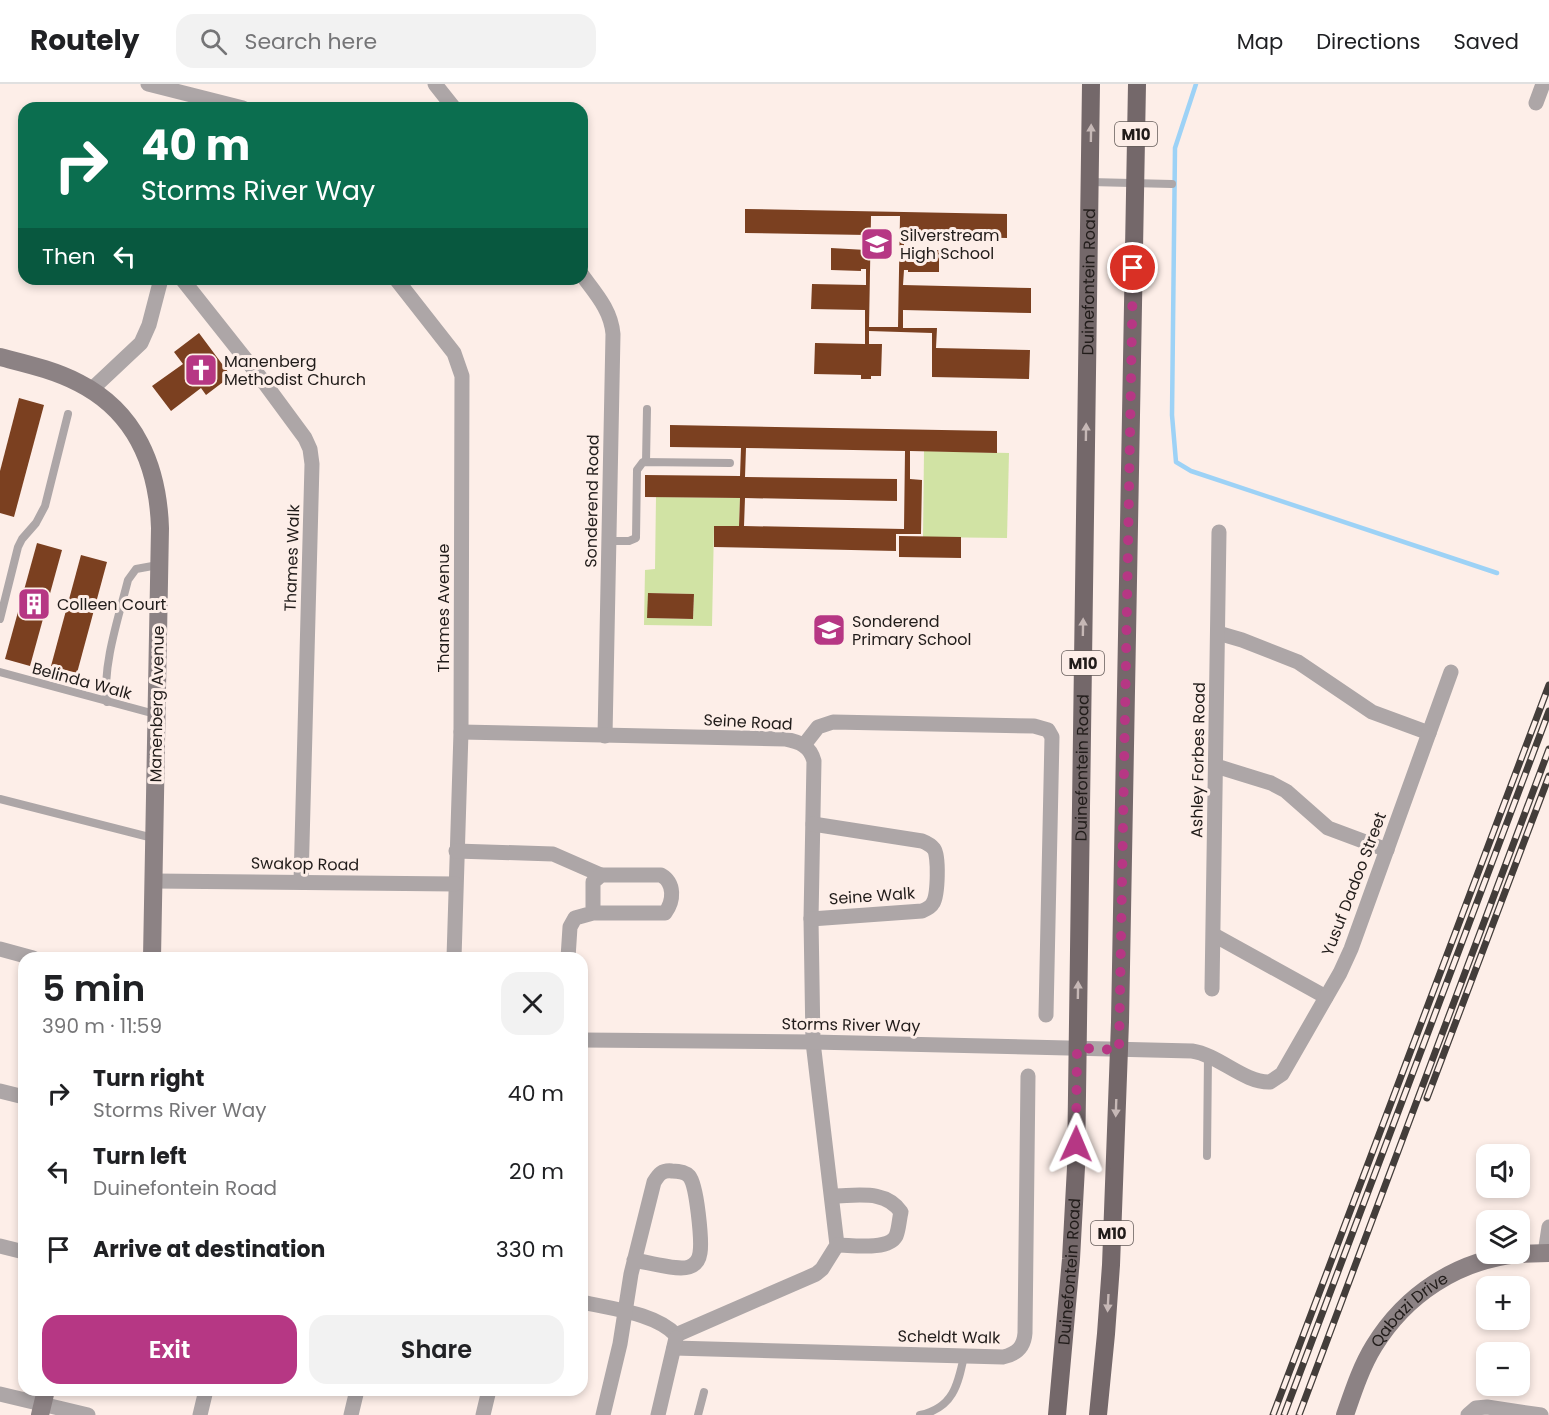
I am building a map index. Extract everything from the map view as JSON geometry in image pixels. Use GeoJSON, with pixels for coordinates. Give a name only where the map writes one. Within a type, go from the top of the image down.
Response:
{"type":"FeatureCollection","features":[{"type":"Feature","properties":{"kind":"main road","name":"Duinefontein Road"},"geometry":{"type":"LineString","coordinates":[[1057,1415],[1076,1167],[1091,84]]}},
{"type":"Feature","properties":{"kind":"main road","name":"M10"},"geometry":{"type":"LineString","coordinates":[[1098,1415],[1111,1265],[1119,1050],[1137,84]]}},
{"type":"Feature","properties":{"kind":"street"},"geometry":{"type":"LineString","coordinates":[[148,84],[201,102]]}},
{"type":"Feature","properties":{"kind":"street"},"geometry":{"type":"LineString","coordinates":[[435,84],[449,102]]}},
{"type":"Feature","properties":{"kind":"street"},"geometry":{"type":"LineString","coordinates":[[1536,103],[1543,84]]}},
{"type":"Feature","properties":{"kind":"street","name":"Sonderend Road"},"geometry":{"type":"LineString","coordinates":[[588,283],[604,304],[612,324],[605,736]]}},
{"type":"Feature","properties":{"kind":"street"},"geometry":{"type":"LineString","coordinates":[[91,390],[141,343],[149,325],[159,285]]}},
{"type":"Feature","properties":{"kind":"street","name":"Thames Walk"},"geometry":{"type":"LineString","coordinates":[[187,285],[277,399],[310,449],[312,465],[301,882]]}},
{"type":"Feature","properties":{"kind":"street","name":"Thames Avenue"},"geometry":{"type":"LineString","coordinates":[[401,285],[454,353],[462,376],[461,732],[454,952]]}},
{"type":"Feature","properties":{"kind":"street","name":"Manenberg Avenue"},"geometry":{"type":"LineString","coordinates":[[0,357],[64,376],[91,390],[110,405],[134,432],[152,467],[159,507],[152,952]]}},
{"type":"Feature","properties":{"kind":"street","name":"Ashley Forbes Road"},"geometry":{"type":"LineString","coordinates":[[1212,989],[1219,532]]}},
{"type":"Feature","properties":{"kind":"street"},"geometry":{"type":"LineString","coordinates":[[1218,633],[1298,662],[1372,712],[1429,733]]}},
{"type":"Feature","properties":{"kind":"street","name":"Yusuf Dadoo Street"},"geometry":{"type":"LineString","coordinates":[[1119,1050],[1192,1051],[1208,1055],[1263,1082],[1276,1079],[1282,1074],[1351,949],[1451,672]]}},
{"type":"Feature","properties":{"kind":"street"},"geometry":{"type":"LineString","coordinates":[[804,745],[818,727],[833,722],[1034,726],[1048,730],[1052,737],[1046,1016]]}},
{"type":"Feature","properties":{"kind":"street","name":"Seine Road"},"geometry":{"type":"LineString","coordinates":[[461,732],[785,739],[804,745],[811,752],[814,761],[811,919],[813,1042],[837,1245]]}},
{"type":"Feature","properties":{"kind":"street"},"geometry":{"type":"LineString","coordinates":[[1216,766],[1271,783],[1286,791],[1328,828],[1387,850]]}},
{"type":"Feature","properties":{"kind":"street","name":"Seine Walk"},"geometry":{"type":"LineString","coordinates":[[811,919],[922,911],[929,908],[934,902],[936,893],[937,856],[930,844],[922,841],[813,824]]}},
{"type":"Feature","properties":{"kind":"street"},"geometry":{"type":"LineString","coordinates":[[456,851],[553,854],[601,874],[661,875],[671,884],[671,905],[665,913],[593,913],[575,918],[572,921],[568,952]]}},
{"type":"Feature","properties":{"kind":"street"},"geometry":{"type":"LineString","coordinates":[[593,913],[593,882],[601,874]]}},
{"type":"Feature","properties":{"kind":"street","name":"Swakop Road"},"geometry":{"type":"LineString","coordinates":[[154,881],[455,884]]}},
{"type":"Feature","properties":{"kind":"street"},"geometry":{"type":"LineString","coordinates":[[1214,935],[1326,997]]}},
{"type":"Feature","properties":{"kind":"street"},"geometry":{"type":"LineString","coordinates":[[0,950],[18,954]]}},
{"type":"Feature","properties":{"kind":"street","name":"Storms River Way"},"geometry":{"type":"LineString","coordinates":[[588,1040],[813,1042],[1119,1050]]}},
{"type":"Feature","properties":{"kind":"street","name":"Scheldt Walk"},"geometry":{"type":"LineString","coordinates":[[675,1342],[964,1356],[1012,1355],[1019,1350],[1025,1339],[1028,1076]]}},
{"type":"Feature","properties":{"kind":"street"},"geometry":{"type":"LineString","coordinates":[[0,1091],[18,1096]]}},
{"type":"Feature","properties":{"kind":"street"},"geometry":{"type":"LineString","coordinates":[[603,1415],[626,1312],[634,1260],[654,1182],[659,1173],[666,1171],[689,1176],[696,1198],[700,1246],[697,1262],[683,1268],[634,1260]]}},
{"type":"Feature","properties":{"kind":"street"},"geometry":{"type":"LineString","coordinates":[[675,1342],[816,1274],[822,1269],[837,1245],[883,1245],[892,1241],[897,1234],[901,1212],[889,1199],[875,1195],[832,1196]]}},
{"type":"Feature","properties":{"kind":"street"},"geometry":{"type":"LineString","coordinates":[[1547,1253],[1549,1227]]}},
{"type":"Feature","properties":{"kind":"street"},"geometry":{"type":"LineString","coordinates":[[0,1246],[18,1250]]}},
{"type":"Feature","properties":{"kind":"street","name":"Qabazi Drive"},"geometry":{"type":"LineString","coordinates":[[1530,1254],[1547,1253]]}},
{"type":"Feature","properties":{"kind":"street","name":"Qabazi Drive"},"geometry":{"type":"LineString","coordinates":[[1344,1415],[1374,1347],[1400,1312],[1413,1299],[1444,1277],[1476,1264]]}},
{"type":"Feature","properties":{"kind":"street"},"geometry":{"type":"LineString","coordinates":[[588,1303],[656,1320],[668,1327],[675,1342],[658,1415]]}},
{"type":"Feature","properties":{"kind":"street"},"geometry":{"type":"LineString","coordinates":[[0,1394],[88,1415]]}},
{"type":"Feature","properties":{"kind":"street"},"geometry":{"type":"LineString","coordinates":[[200,1415],[205,1396]]}},
{"type":"Feature","properties":{"kind":"street"},"geometry":{"type":"LineString","coordinates":[[351,1415],[356,1396]]}},
{"type":"Feature","properties":{"kind":"street"},"geometry":{"type":"LineString","coordinates":[[483,1415],[488,1396]]}},
{"type":"Feature","properties":{"kind":"street"},"geometry":{"type":"LineString","coordinates":[[1468,1415],[1476,1408],[1487,1407],[1540,1415]]}},
{"type":"Feature","properties":{"kind":"lane"},"geometry":{"type":"LineString","coordinates":[[1090,182],[1172,184]]}},
{"type":"Feature","properties":{"kind":"lane"},"geometry":{"type":"LineString","coordinates":[[646,462],[647,409]]}},
{"type":"Feature","properties":{"kind":"lane"},"geometry":{"type":"LineString","coordinates":[[0,619],[18,547],[36,523],[45,506],[68,414]]}},
{"type":"Feature","properties":{"kind":"lane"},"geometry":{"type":"LineString","coordinates":[[609,541],[630,542],[636,537],[637,470],[640,464],[646,462],[730,464]]}},
{"type":"Feature","properties":{"kind":"lane"},"geometry":{"type":"LineString","coordinates":[[107,702],[107,669],[128,580],[136,569],[159,564]]}},
{"type":"Feature","properties":{"kind":"lane","name":"Belinda Walk"},"geometry":{"type":"LineString","coordinates":[[1,675],[157,715]]}},
{"type":"Feature","properties":{"kind":"lane"},"geometry":{"type":"LineString","coordinates":[[0,799],[154,838]]}},
{"type":"Feature","properties":{"kind":"lane"},"geometry":{"type":"LineString","coordinates":[[1207,1156],[1208,1055]]}},
{"type":"Feature","properties":{"kind":"lane"},"geometry":{"type":"LineString","coordinates":[[920,1415],[931,1413],[955,1391],[964,1356]]}},
{"type":"Feature","properties":{"kind":"lane"},"geometry":{"type":"LineString","coordinates":[[698,1415],[704,1392]]}},
{"type":"Feature","properties":{"kind":"green space"},"geometry":{"type":"Polygon","coordinates":[[[924,451],[1009,453],[1007,538],[923,537],[924,451]]]}},
{"type":"Feature","properties":{"kind":"green space"},"geometry":{"type":"Polygon","coordinates":[[[656,497],[740,498],[739,526],[714,526],[712,626],[644,625],[645,570],[655,569],[656,497]],[[648,593],[648,618],[693,619],[694,594],[648,593]]]}},
{"type":"Feature","properties":{"kind":"building"},"geometry":{"type":"Polygon","coordinates":[[[745,209],[1007,214],[1007,238],[904,236],[904,251],[939,250],[939,272],[904,270],[903,285],[1031,288],[1031,313],[903,310],[903,328],[937,328],[936,348],[1030,350],[1029,379],[932,377],[932,333],[869,331],[869,344],[882,344],[881,376],[861,379],[861,375],[814,374],[815,343],[865,344],[865,310],[811,309],[812,284],[866,285],[866,269],[861,269],[861,271],[831,270],[831,248],[866,250],[867,235],[745,233],[745,209]],[[871,216],[869,327],[898,327],[900,216],[871,216]]]}},
{"type":"Feature","properties":{"kind":"building","name":"Manenberg Methodist Church"},"geometry":{"type":"Polygon","coordinates":[[[199,333],[231,376],[206,395],[201,388],[171,411],[152,386],[183,364],[174,352],[199,333]]]}},
{"type":"Feature","properties":{"kind":"building"},"geometry":{"type":"Polygon","coordinates":[[[19,398],[44,405],[14,517],[0,513],[0,471],[19,398]]]}},
{"type":"Feature","properties":{"kind":"building"},"geometry":{"type":"Polygon","coordinates":[[[670,425],[997,431],[997,453],[910,451],[910,479],[922,480],[921,534],[896,534],[896,551],[714,547],[714,526],[739,526],[740,498],[645,497],[645,475],[740,476],[741,448],[670,447],[670,425]],[[746,448],[745,477],[897,479],[897,501],[745,498],[744,526],[904,529],[905,451],[746,448]]]}},
{"type":"Feature","properties":{"kind":"building"},"geometry":{"type":"Polygon","coordinates":[[[899,536],[961,537],[961,558],[899,557],[899,536]]]}},
{"type":"Feature","properties":{"kind":"building","name":"Colleen Court"},"geometry":{"type":"Polygon","coordinates":[[[37,543],[62,550],[30,666],[5,659],[37,543]]]}},
{"type":"Feature","properties":{"kind":"building","name":"Colleen Court"},"geometry":{"type":"Polygon","coordinates":[[[81,555],[107,562],[77,673],[51,666],[81,555]]]}},
{"type":"Feature","properties":{"kind":"building"},"geometry":{"type":"Polygon","coordinates":[[[648,593],[694,594],[693,619],[647,618],[648,593]]]}},
{"type":"Feature","properties":{"kind":"waterway"},"geometry":{"type":"LineString","coordinates":[[1196,84],[1175,148],[1172,415],[1176,462],[1191,471],[1497,573]]}},
{"type":"Feature","properties":{"kind":"railway"},"geometry":{"type":"LineString","coordinates":[[1273,1415],[1549,685]]}},
{"type":"Feature","properties":{"kind":"railway"},"geometry":{"type":"LineString","coordinates":[[1284,1415],[1549,711]]}},
{"type":"Feature","properties":{"kind":"railway"},"geometry":{"type":"LineString","coordinates":[[1299,1415],[1549,749]]}},
{"type":"Feature","properties":{"kind":"railway"},"geometry":{"type":"LineString","coordinates":[[1427,1098],[1549,776]]}},
{"type":"Feature","properties":{"kind":"place","name":"Silverstream High School"},"geometry":{"type":"Point","coordinates":[877,244]}},
{"type":"Feature","properties":{"kind":"place","name":"Manenberg Methodist Church"},"geometry":{"type":"Point","coordinates":[201,370]}},
{"type":"Feature","properties":{"kind":"place","name":"Colleen Court"},"geometry":{"type":"Point","coordinates":[34,604]}},
{"type":"Feature","properties":{"kind":"place","name":"Sonderend Primary School"},"geometry":{"type":"Point","coordinates":[829,630]}},
{"type":"Feature","properties":{"kind":"route"},"geometry":{"type":"LineString","coordinates":[[1076,1144],[1077,1048],[1119,1050],[1133,268]]}}]}
